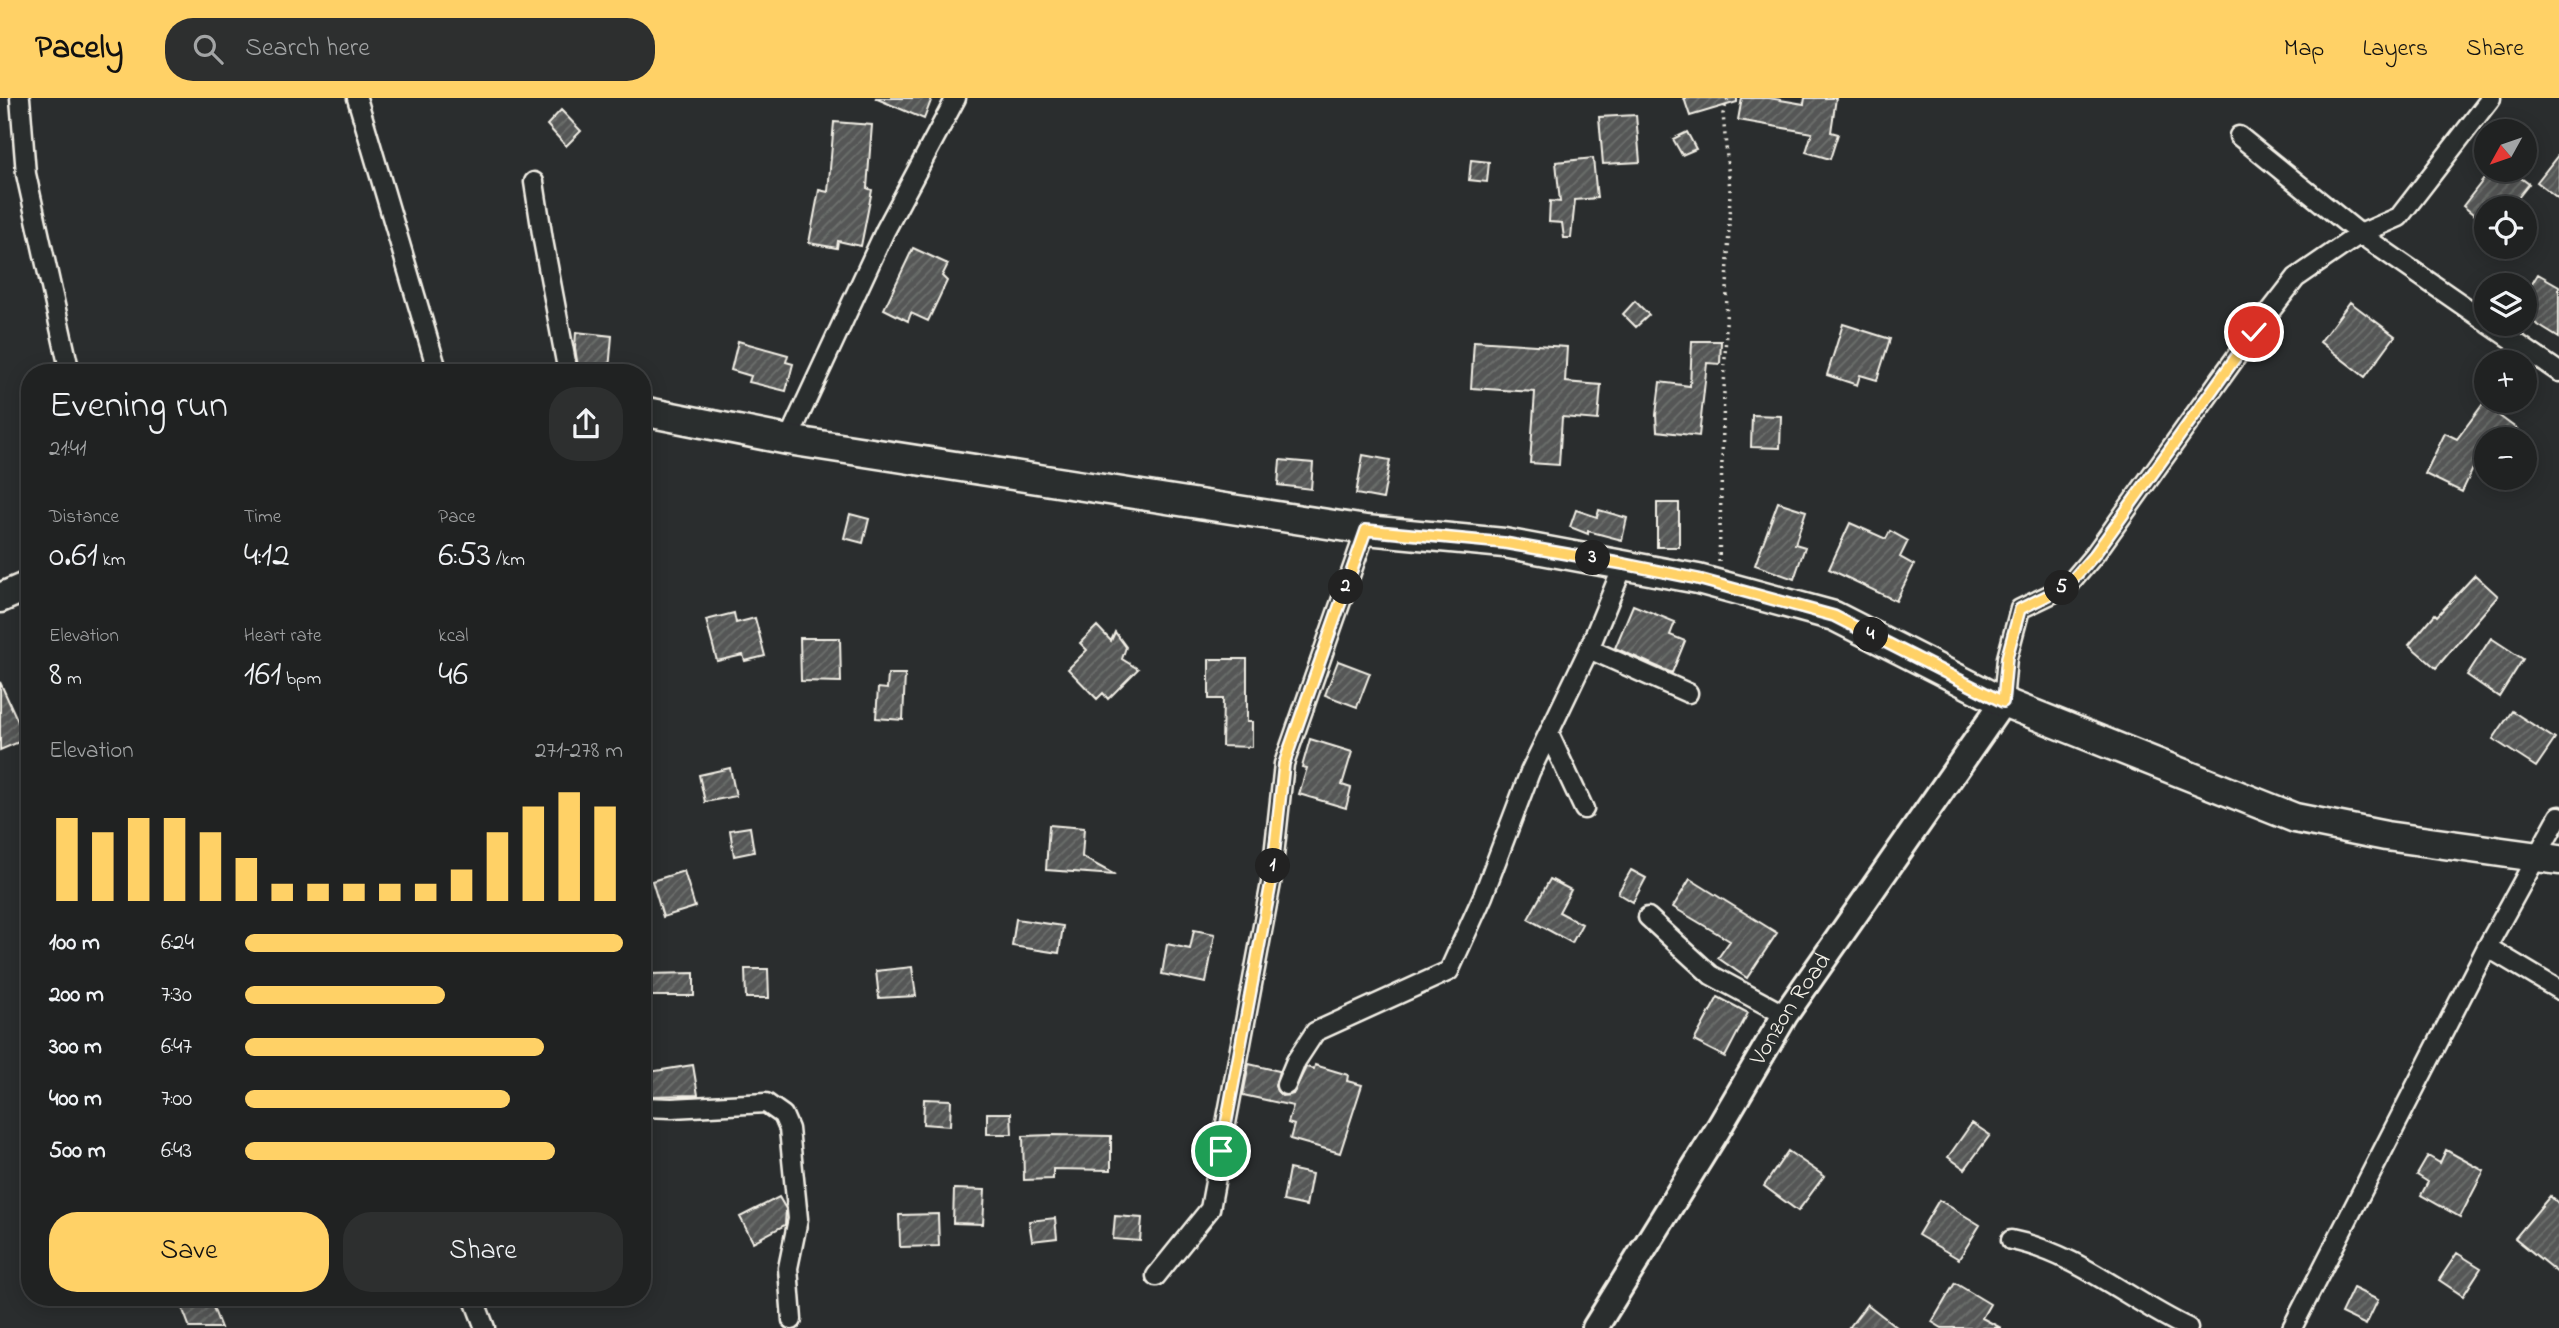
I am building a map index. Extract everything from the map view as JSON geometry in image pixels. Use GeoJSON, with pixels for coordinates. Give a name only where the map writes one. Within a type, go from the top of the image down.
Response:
{"type":"FeatureCollection","features":[{"type":"Feature","properties":{"kind":"main road"},"geometry":{"type":"LineString","coordinates":[[651,413],[788,440],[1366,530],[1504,543],[1624,564],[1719,585],[1834,616],[2003,702],[2295,818],[2386,836],[2547,859]]}},
{"type":"Feature","properties":{"kind":"main road"},"geometry":{"type":"LineString","coordinates":[[0,598],[21,589]]}},
{"type":"Feature","properties":{"kind":"street"},"geometry":{"type":"LineString","coordinates":[[20,98],[26,174],[68,364]]}},
{"type":"Feature","properties":{"kind":"street"},"geometry":{"type":"LineString","coordinates":[[358,98],[435,364]]}},
{"type":"Feature","properties":{"kind":"street"},"geometry":{"type":"LineString","coordinates":[[788,440],[885,231],[956,98]]}},
{"type":"Feature","properties":{"kind":"street"},"geometry":{"type":"LineString","coordinates":[[2003,702],[2007,657],[2020,609],[2067,586],[2095,554],[2246,343],[2296,278],[2360,234],[2399,217],[2491,98]]}},
{"type":"Feature","properties":{"kind":"street"},"geometry":{"type":"LineString","coordinates":[[2239,136],[2360,234],[2474,313]]}},
{"type":"Feature","properties":{"kind":"street"},"geometry":{"type":"LineString","coordinates":[[534,182],[566,364]]}},
{"type":"Feature","properties":{"kind":"street"},"geometry":{"type":"LineString","coordinates":[[2507,336],[2559,372]]}},
{"type":"Feature","properties":{"kind":"street"},"geometry":{"type":"LineString","coordinates":[[1156,1276],[1210,1209],[1271,883],[1284,764],[1366,530]]}},
{"type":"Feature","properties":{"kind":"street"},"geometry":{"type":"LineString","coordinates":[[1286,1085],[1296,1062],[1315,1032],[1449,971],[1483,896],[1530,772],[1589,649],[1624,564]]}},
{"type":"Feature","properties":{"kind":"street"},"geometry":{"type":"LineString","coordinates":[[1589,649],[1688,693]]}},
{"type":"Feature","properties":{"kind":"street","name":"Vonzon Road"},"geometry":{"type":"LineString","coordinates":[[1595,1328],[1786,1015],[2003,702]]}},
{"type":"Feature","properties":{"kind":"street"},"geometry":{"type":"LineString","coordinates":[[1549,734],[1584,809]]}},
{"type":"Feature","properties":{"kind":"street"},"geometry":{"type":"LineString","coordinates":[[2292,1328],[2487,947],[2547,859],[2559,816]]}},
{"type":"Feature","properties":{"kind":"street"},"geometry":{"type":"LineString","coordinates":[[1648,917],[1711,975],[1786,1015]]}},
{"type":"Feature","properties":{"kind":"street"},"geometry":{"type":"LineString","coordinates":[[2487,947],[2559,990]]}},
{"type":"Feature","properties":{"kind":"street"},"geometry":{"type":"LineString","coordinates":[[651,1107],[766,1103],[783,1115],[789,1129],[798,1219],[788,1268],[792,1320]]}},
{"type":"Feature","properties":{"kind":"street"},"geometry":{"type":"LineString","coordinates":[[2011,1240],[2039,1245],[2076,1263],[2188,1328]]}},
{"type":"Feature","properties":{"kind":"street"},"geometry":{"type":"LineString","coordinates":[[476,1306],[485,1328]]}},
{"type":"Feature","properties":{"kind":"path"},"geometry":{"type":"LineString","coordinates":[[1719,585],[1730,190],[1723,114],[1728,98]]}},
{"type":"Feature","properties":{"kind":"building"},"geometry":{"type":"Polygon","coordinates":[[[875,98],[932,98],[924,119],[875,98]]]}},
{"type":"Feature","properties":{"kind":"building"},"geometry":{"type":"Polygon","coordinates":[[[1684,98],[1737,98],[1737,102],[1690,116],[1684,98]]]}},
{"type":"Feature","properties":{"kind":"building"},"geometry":{"type":"Polygon","coordinates":[[[1742,98],[1769,98],[1804,104],[1805,98],[1836,98],[1831,132],[1838,134],[1830,159],[1806,152],[1812,133],[1738,120],[1742,98]]]}},
{"type":"Feature","properties":{"kind":"building"},"geometry":{"type":"Polygon","coordinates":[[[561,110],[581,131],[566,146],[547,125],[561,110]]]}},
{"type":"Feature","properties":{"kind":"building"},"geometry":{"type":"Polygon","coordinates":[[[1636,115],[1640,162],[1603,164],[1599,117],[1636,115]]]}},
{"type":"Feature","properties":{"kind":"building"},"geometry":{"type":"Polygon","coordinates":[[[834,122],[872,125],[867,188],[872,190],[861,246],[838,241],[837,248],[809,243],[819,190],[828,192],[834,122]]]}},
{"type":"Feature","properties":{"kind":"building"},"geometry":{"type":"Polygon","coordinates":[[[1687,132],[1696,149],[1682,155],[1673,139],[1687,132]]]}},
{"type":"Feature","properties":{"kind":"building"},"geometry":{"type":"Polygon","coordinates":[[[2559,154],[2559,199],[2538,181],[2559,154]]]}},
{"type":"Feature","properties":{"kind":"building"},"geometry":{"type":"Polygon","coordinates":[[[1593,158],[1597,198],[1575,200],[1571,238],[1564,238],[1562,223],[1549,222],[1550,201],[1560,202],[1556,162],[1593,158]]]}},
{"type":"Feature","properties":{"kind":"building"},"geometry":{"type":"Polygon","coordinates":[[[1471,160],[1489,162],[1487,182],[1469,180],[1471,160]]]}},
{"type":"Feature","properties":{"kind":"building"},"geometry":{"type":"Polygon","coordinates":[[[2482,182],[2529,184],[2520,196],[2474,196],[2474,215],[2463,206],[2482,182]]]}},
{"type":"Feature","properties":{"kind":"building"},"geometry":{"type":"Polygon","coordinates":[[[913,248],[948,264],[942,276],[947,281],[928,321],[911,313],[908,321],[884,309],[913,248]]]}},
{"type":"Feature","properties":{"kind":"building"},"geometry":{"type":"Polygon","coordinates":[[[2537,276],[2559,286],[2559,338],[2537,324],[2537,276]]]}},
{"type":"Feature","properties":{"kind":"building"},"geometry":{"type":"Polygon","coordinates":[[[1635,301],[1649,315],[1636,327],[1623,314],[1635,301]]]}},
{"type":"Feature","properties":{"kind":"building"},"geometry":{"type":"Polygon","coordinates":[[[2350,302],[2395,336],[2365,377],[2320,342],[2350,302]]]}},
{"type":"Feature","properties":{"kind":"building"},"geometry":{"type":"Polygon","coordinates":[[[1843,324],[1890,339],[1877,380],[1860,375],[1857,385],[1827,375],[1843,324]]]}},
{"type":"Feature","properties":{"kind":"building"},"geometry":{"type":"Polygon","coordinates":[[[576,332],[612,336],[610,364],[578,364],[576,332]]]}},
{"type":"Feature","properties":{"kind":"building"},"geometry":{"type":"Polygon","coordinates":[[[738,341],[788,355],[786,362],[793,364],[786,391],[749,382],[751,376],[731,370],[738,341]]]}},
{"type":"Feature","properties":{"kind":"building"},"geometry":{"type":"Polygon","coordinates":[[[1474,341],[1567,347],[1565,382],[1601,385],[1598,420],[1562,417],[1559,465],[1530,463],[1535,392],[1471,388],[1474,341]]]}},
{"type":"Feature","properties":{"kind":"building"},"geometry":{"type":"Polygon","coordinates":[[[1692,341],[1721,341],[1720,364],[1707,363],[1699,436],[1657,431],[1660,382],[1690,386],[1692,341]]]}},
{"type":"Feature","properties":{"kind":"building"},"geometry":{"type":"Polygon","coordinates":[[[2476,413],[2495,413],[2514,427],[2474,427],[2474,467],[2462,492],[2425,474],[2445,433],[2457,439],[2476,413]]]}},
{"type":"Feature","properties":{"kind":"building"},"geometry":{"type":"Polygon","coordinates":[[[1752,415],[1781,416],[1780,448],[1751,447],[1752,415]]]}},
{"type":"Feature","properties":{"kind":"building"},"geometry":{"type":"Polygon","coordinates":[[[1363,455],[1390,460],[1383,499],[1356,494],[1363,455]]]}},
{"type":"Feature","properties":{"kind":"building"},"geometry":{"type":"Polygon","coordinates":[[[1280,460],[1313,463],[1311,489],[1278,485],[1280,460]]]}},
{"type":"Feature","properties":{"kind":"building"},"geometry":{"type":"Polygon","coordinates":[[[1778,502],[1806,511],[1795,544],[1805,547],[1794,579],[1755,565],[1778,502]]]}},
{"type":"Feature","properties":{"kind":"building"},"geometry":{"type":"Polygon","coordinates":[[[1657,503],[1679,503],[1679,547],[1657,547],[1657,503]]]}},
{"type":"Feature","properties":{"kind":"building"},"geometry":{"type":"Polygon","coordinates":[[[1576,510],[1597,517],[1599,510],[1627,518],[1622,540],[1588,531],[1588,534],[1570,527],[1576,510]]]}},
{"type":"Feature","properties":{"kind":"building"},"geometry":{"type":"Polygon","coordinates":[[[850,514],[869,519],[863,543],[844,538],[850,514]]]}},
{"type":"Feature","properties":{"kind":"building"},"geometry":{"type":"Polygon","coordinates":[[[1850,523],[1886,539],[1890,531],[1908,541],[1900,557],[1914,565],[1896,601],[1829,569],[1850,523]]]}},
{"type":"Feature","properties":{"kind":"building"},"geometry":{"type":"Polygon","coordinates":[[[2475,575],[2498,596],[2436,668],[2409,645],[2435,614],[2437,616],[2475,575]]]}},
{"type":"Feature","properties":{"kind":"building"},"geometry":{"type":"Polygon","coordinates":[[[1633,605],[1675,622],[1670,635],[1685,641],[1672,673],[1615,648],[1633,605]]]}},
{"type":"Feature","properties":{"kind":"building"},"geometry":{"type":"Polygon","coordinates":[[[734,613],[736,623],[755,618],[765,656],[745,661],[743,655],[717,661],[706,620],[734,613]]]}},
{"type":"Feature","properties":{"kind":"building"},"geometry":{"type":"Polygon","coordinates":[[[1097,626],[1111,641],[1115,632],[1126,647],[1122,659],[1138,669],[1108,699],[1103,693],[1097,699],[1068,669],[1087,650],[1080,643],[1097,626]]]}},
{"type":"Feature","properties":{"kind":"building"},"geometry":{"type":"Polygon","coordinates":[[[800,638],[840,638],[841,682],[801,681],[800,638]]]}},
{"type":"Feature","properties":{"kind":"building"},"geometry":{"type":"Polygon","coordinates":[[[2491,638],[2523,659],[2499,697],[2467,675],[2491,638]]]}},
{"type":"Feature","properties":{"kind":"building"},"geometry":{"type":"Polygon","coordinates":[[[1209,659],[1247,659],[1247,722],[1252,722],[1252,747],[1222,746],[1223,699],[1209,699],[1209,659]]]}},
{"type":"Feature","properties":{"kind":"building"},"geometry":{"type":"Polygon","coordinates":[[[1338,661],[1370,673],[1357,707],[1325,695],[1338,661]]]}},
{"type":"Feature","properties":{"kind":"building"},"geometry":{"type":"Polygon","coordinates":[[[888,674],[905,674],[903,720],[876,718],[878,688],[887,689],[888,674]]]}},
{"type":"Feature","properties":{"kind":"building"},"geometry":{"type":"Polygon","coordinates":[[[0,682],[21,728],[21,741],[0,750],[0,682]]]}},
{"type":"Feature","properties":{"kind":"building"},"geometry":{"type":"Polygon","coordinates":[[[2512,711],[2555,739],[2536,767],[2493,739],[2512,711]]]}},
{"type":"Feature","properties":{"kind":"building"},"geometry":{"type":"Polygon","coordinates":[[[1310,739],[1352,752],[1342,785],[1351,788],[1346,808],[1299,794],[1307,768],[1302,767],[1310,739]]]}},
{"type":"Feature","properties":{"kind":"building"},"geometry":{"type":"Polygon","coordinates":[[[730,768],[736,796],[705,802],[699,775],[730,768]]]}},
{"type":"Feature","properties":{"kind":"building"},"geometry":{"type":"Polygon","coordinates":[[[1049,825],[1084,828],[1082,857],[1115,875],[1046,870],[1049,825]]]}},
{"type":"Feature","properties":{"kind":"building"},"geometry":{"type":"Polygon","coordinates":[[[750,827],[754,852],[734,856],[730,830],[750,827]]]}},
{"type":"Feature","properties":{"kind":"building"},"geometry":{"type":"Polygon","coordinates":[[[1631,870],[1646,878],[1633,902],[1618,893],[1631,870]]]}},
{"type":"Feature","properties":{"kind":"building"},"geometry":{"type":"Polygon","coordinates":[[[684,871],[695,907],[663,917],[652,881],[684,871]]]}},
{"type":"Feature","properties":{"kind":"building"},"geometry":{"type":"Polygon","coordinates":[[[1550,879],[1571,890],[1559,912],[1582,924],[1572,943],[1528,919],[1550,879]]]}},
{"type":"Feature","properties":{"kind":"building"},"geometry":{"type":"Polygon","coordinates":[[[1690,879],[1777,933],[1747,978],[1718,958],[1730,941],[1673,907],[1690,879]]]}},
{"type":"Feature","properties":{"kind":"building"},"geometry":{"type":"Polygon","coordinates":[[[1016,919],[1063,926],[1059,953],[1012,946],[1016,919]]]}},
{"type":"Feature","properties":{"kind":"building"},"geometry":{"type":"Polygon","coordinates":[[[1194,930],[1215,934],[1206,983],[1162,974],[1167,944],[1190,949],[1194,930]]]}},
{"type":"Feature","properties":{"kind":"building"},"geometry":{"type":"Polygon","coordinates":[[[912,967],[916,996],[879,998],[876,971],[912,967]]]}},
{"type":"Feature","properties":{"kind":"building"},"geometry":{"type":"Polygon","coordinates":[[[745,969],[768,969],[769,998],[746,998],[745,969]]]}},
{"type":"Feature","properties":{"kind":"building"},"geometry":{"type":"Polygon","coordinates":[[[694,973],[694,996],[651,996],[651,974],[694,973]]]}},
{"type":"Feature","properties":{"kind":"building"},"geometry":{"type":"Polygon","coordinates":[[[1718,997],[1748,1013],[1725,1057],[1694,1041],[1718,997]]]}},
{"type":"Feature","properties":{"kind":"building"},"geometry":{"type":"Polygon","coordinates":[[[1249,1064],[1279,1071],[1275,1086],[1282,1096],[1293,1094],[1306,1067],[1314,1069],[1315,1065],[1348,1075],[1347,1081],[1362,1085],[1340,1153],[1290,1139],[1294,1125],[1288,1123],[1293,1106],[1243,1095],[1249,1064]]]}},
{"type":"Feature","properties":{"kind":"building"},"geometry":{"type":"Polygon","coordinates":[[[693,1065],[698,1095],[651,1096],[651,1072],[693,1065]]]}},
{"type":"Feature","properties":{"kind":"building"},"geometry":{"type":"Polygon","coordinates":[[[924,1099],[951,1100],[950,1126],[923,1124],[924,1099]]]}},
{"type":"Feature","properties":{"kind":"building"},"geometry":{"type":"Polygon","coordinates":[[[987,1113],[1011,1113],[1012,1134],[987,1134],[987,1113]]]}},
{"type":"Feature","properties":{"kind":"building"},"geometry":{"type":"Polygon","coordinates":[[[1972,1123],[1990,1135],[1965,1169],[1948,1157],[1972,1123]]]}},
{"type":"Feature","properties":{"kind":"building"},"geometry":{"type":"Polygon","coordinates":[[[1023,1136],[1111,1136],[1111,1170],[1053,1169],[1053,1179],[1024,1180],[1023,1136]]]}},
{"type":"Feature","properties":{"kind":"building"},"geometry":{"type":"Polygon","coordinates":[[[2446,1150],[2484,1171],[2460,1217],[2421,1195],[2428,1182],[2417,1175],[2428,1156],[2440,1163],[2446,1150]]]}},
{"type":"Feature","properties":{"kind":"building"},"geometry":{"type":"Polygon","coordinates":[[[1788,1151],[1824,1176],[1798,1211],[1764,1186],[1788,1151]]]}},
{"type":"Feature","properties":{"kind":"building"},"geometry":{"type":"Polygon","coordinates":[[[1289,1169],[1312,1174],[1306,1206],[1283,1201],[1289,1169]]]}},
{"type":"Feature","properties":{"kind":"building"},"geometry":{"type":"Polygon","coordinates":[[[954,1189],[985,1190],[983,1224],[953,1223],[954,1189]]]}},
{"type":"Feature","properties":{"kind":"building"},"geometry":{"type":"Polygon","coordinates":[[[2550,1196],[2559,1204],[2559,1274],[2515,1238],[2550,1196]]]}},
{"type":"Feature","properties":{"kind":"building"},"geometry":{"type":"Polygon","coordinates":[[[779,1197],[786,1209],[785,1225],[753,1242],[740,1217],[779,1197]]]}},
{"type":"Feature","properties":{"kind":"building"},"geometry":{"type":"Polygon","coordinates":[[[1939,1200],[1980,1225],[1959,1259],[1918,1235],[1939,1200]]]}},
{"type":"Feature","properties":{"kind":"building"},"geometry":{"type":"Polygon","coordinates":[[[938,1214],[939,1246],[900,1247],[899,1215],[938,1214]]]}},
{"type":"Feature","properties":{"kind":"building"},"geometry":{"type":"Polygon","coordinates":[[[1115,1216],[1142,1218],[1140,1241],[1113,1239],[1115,1216]]]}},
{"type":"Feature","properties":{"kind":"building"},"geometry":{"type":"Polygon","coordinates":[[[1055,1218],[1057,1238],[1032,1241],[1029,1221],[1055,1218]]]}},
{"type":"Feature","properties":{"kind":"building"},"geometry":{"type":"Polygon","coordinates":[[[2457,1253],[2481,1268],[2463,1296],[2439,1280],[2457,1253]]]}},
{"type":"Feature","properties":{"kind":"building"},"geometry":{"type":"Polygon","coordinates":[[[1955,1283],[1990,1304],[1982,1318],[2001,1328],[1942,1328],[1932,1322],[1955,1283]]]}},
{"type":"Feature","properties":{"kind":"building"},"geometry":{"type":"Polygon","coordinates":[[[2353,1288],[2378,1300],[2366,1325],[2341,1313],[2353,1288]]]}},
{"type":"Feature","properties":{"kind":"building"},"geometry":{"type":"Polygon","coordinates":[[[1867,1304],[1898,1328],[1849,1328],[1867,1304]]]}},
{"type":"Feature","properties":{"kind":"building"},"geometry":{"type":"Polygon","coordinates":[[[181,1306],[212,1306],[221,1328],[190,1328],[181,1306]]]}},
{"type":"Feature","properties":{"kind":"route"},"geometry":{"type":"LineString","coordinates":[[1221,1151],[1271,883],[1284,764],[1366,530],[1504,543],[1698,579],[1834,616],[2003,702],[2007,657],[2020,609],[2067,586],[2095,554],[2254,332]]}}]}
